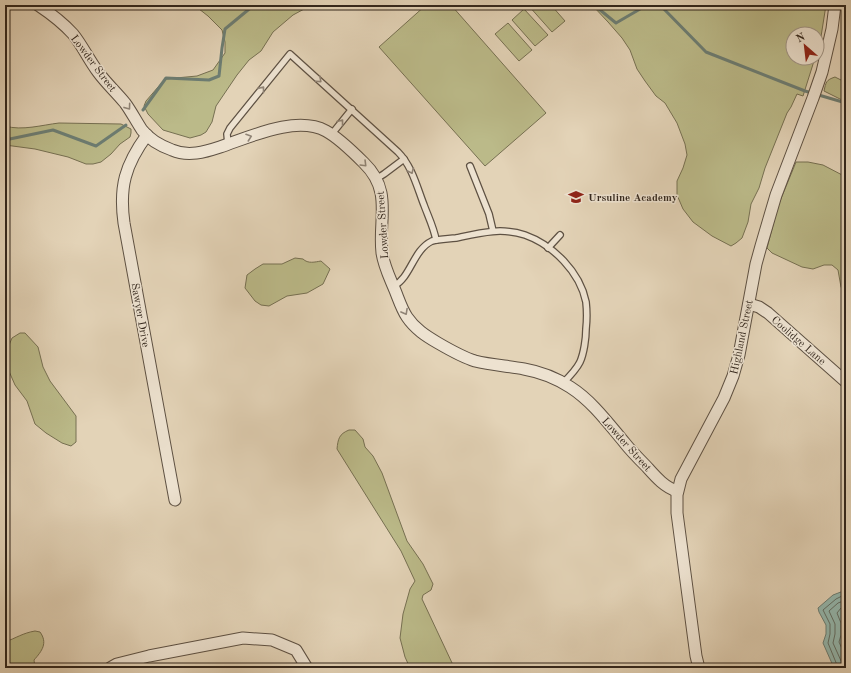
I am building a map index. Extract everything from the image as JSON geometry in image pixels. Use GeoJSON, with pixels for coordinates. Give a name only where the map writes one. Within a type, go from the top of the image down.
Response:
{"type":"FeatureCollection","features":[{"type":"Feature","properties":{"kind":"street","name":"Lowder Street"},"geometry":{"type":"LineString","coordinates":[[38,5],[58,20],[73,34],[100,74],[127,105],[140,127],[147,135],[169,150],[184,153],[199,153],[268,130],[290,126],[314,127],[331,134],[364,163],[376,179],[382,201],[382,255],[385,268],[404,312],[415,327],[427,336],[464,357],[477,361],[546,374],[578,392],[591,403],[630,450],[659,480],[670,488],[677,490]]}},
{"type":"Feature","properties":{"kind":"street","name":"Highland Street"},"geometry":{"type":"LineString","coordinates":[[699,668],[696,656],[677,513],[677,490],[730,384],[737,361],[757,260],[774,204],[817,86],[830,43],[835,5]]}},
{"type":"Feature","properties":{"kind":"street","name":"Sawyer Drive"},"geometry":{"type":"LineString","coordinates":[[147,135],[128,166],[122,192],[122,206],[175,500]]}},
{"type":"Feature","properties":{"kind":"street","name":"Coolidge Lane"},"geometry":{"type":"LineString","coordinates":[[749,304],[759,307],[768,313],[846,382]]}},
{"type":"Feature","properties":{"kind":"street"},"geometry":{"type":"LineString","coordinates":[[110,668],[117,664],[149,656],[243,638],[272,640],[296,650],[307,668]]}},
{"type":"Feature","properties":{"kind":"lane"},"geometry":{"type":"LineString","coordinates":[[228,144],[227,134],[230,128],[290,54],[352,109],[404,159],[411,171],[436,240]]}},
{"type":"Feature","properties":{"kind":"lane"},"geometry":{"type":"LineString","coordinates":[[331,134],[352,109]]}},
{"type":"Feature","properties":{"kind":"lane"},"geometry":{"type":"LineString","coordinates":[[376,179],[404,159]]}},
{"type":"Feature","properties":{"kind":"lane"},"geometry":{"type":"LineString","coordinates":[[470,166],[489,214],[493,231]]}},
{"type":"Feature","properties":{"kind":"lane"},"geometry":{"type":"LineString","coordinates":[[394,286],[402,280],[413,261],[423,248],[436,240],[493,231],[513,232],[525,235],[548,248],[558,256],[575,275],[586,303],[586,338],[581,360],[576,369],[563,383]]}},
{"type":"Feature","properties":{"kind":"lane"},"geometry":{"type":"LineString","coordinates":[[548,248],[560,234]]}},
{"type":"Feature","properties":{"kind":"shaded area"},"geometry":{"type":"Polygon","coordinates":[[[194,5],[321,5],[306,8],[293,15],[273,32],[261,51],[249,60],[237,75],[216,106],[212,122],[206,132],[190,138],[163,130],[148,114],[144,106],[146,101],[165,79],[197,76],[213,70],[225,53],[225,42],[222,30],[194,5]]]}},
{"type":"Feature","properties":{"kind":"shaded area"},"geometry":{"type":"Polygon","coordinates":[[[426,5],[451,5],[546,113],[485,166],[379,47],[426,5]]]}},
{"type":"Feature","properties":{"kind":"shaded area"},"geometry":{"type":"Polygon","coordinates":[[[528,5],[551,5],[565,21],[552,32],[528,5]]]}},
{"type":"Feature","properties":{"kind":"shaded area"},"geometry":{"type":"Polygon","coordinates":[[[592,5],[826,5],[823,26],[785,26],[785,66],[812,66],[803,96],[797,94],[787,113],[765,168],[759,188],[751,204],[748,222],[742,238],[731,246],[712,236],[693,222],[683,209],[677,195],[677,181],[687,155],[685,144],[677,123],[665,103],[656,96],[645,81],[637,69],[630,50],[608,22],[592,5]]]}},
{"type":"Feature","properties":{"kind":"shaded area"},"geometry":{"type":"Polygon","coordinates":[[[524,9],[548,35],[535,46],[512,20],[524,9]]]}},
{"type":"Feature","properties":{"kind":"shaded area"},"geometry":{"type":"Polygon","coordinates":[[[508,23],[532,50],[519,61],[495,34],[508,23]]]}},
{"type":"Feature","properties":{"kind":"shaded area"},"geometry":{"type":"Polygon","coordinates":[[[835,77],[843,81],[846,80],[846,102],[824,91],[827,82],[835,77]]]}},
{"type":"Feature","properties":{"kind":"shaded area"},"geometry":{"type":"Polygon","coordinates":[[[59,123],[121,124],[131,129],[131,133],[130,137],[120,144],[111,154],[101,162],[93,164],[86,164],[68,157],[35,149],[5,145],[5,126],[25,128],[59,123]]]}},
{"type":"Feature","properties":{"kind":"shaded area"},"geometry":{"type":"Polygon","coordinates":[[[796,162],[808,162],[823,165],[846,177],[846,295],[841,287],[838,270],[832,265],[824,265],[813,269],[802,267],[772,253],[767,248],[778,206],[796,162]]]}},
{"type":"Feature","properties":{"kind":"shaded area"},"geometry":{"type":"Polygon","coordinates":[[[295,258],[303,259],[309,262],[321,261],[330,269],[323,284],[307,293],[287,296],[269,306],[261,305],[255,301],[245,288],[247,275],[263,264],[282,264],[295,258]]]}},
{"type":"Feature","properties":{"kind":"shaded area"},"geometry":{"type":"Polygon","coordinates":[[[20,333],[25,333],[38,347],[43,367],[50,381],[76,416],[76,442],[71,446],[62,443],[35,424],[27,401],[15,385],[8,369],[7,350],[12,338],[20,333]]]}},
{"type":"Feature","properties":{"kind":"shaded area"},"geometry":{"type":"Polygon","coordinates":[[[349,430],[355,430],[363,439],[365,447],[373,456],[382,473],[407,541],[423,564],[433,584],[431,590],[423,595],[422,599],[453,665],[451,668],[410,668],[405,657],[400,638],[403,614],[410,589],[415,581],[401,551],[337,449],[340,437],[343,433],[349,430]]]}},
{"type":"Feature","properties":{"kind":"shaded area"},"geometry":{"type":"Polygon","coordinates":[[[35,631],[40,632],[44,643],[42,650],[34,660],[35,668],[5,668],[5,642],[23,634],[35,631]]]}},
{"type":"Feature","properties":{"kind":"water"},"geometry":{"type":"Polygon","coordinates":[[[846,590],[846,665],[843,668],[834,668],[823,643],[826,634],[826,625],[818,608],[833,595],[846,590]]]}},
{"type":"Feature","properties":{"kind":"waterway"},"geometry":{"type":"LineString","coordinates":[[143,110],[166,78],[209,80],[219,76],[225,29],[254,5]]}},
{"type":"Feature","properties":{"kind":"waterway"},"geometry":{"type":"LineString","coordinates":[[275,5],[284,7],[285,5]]}},
{"type":"Feature","properties":{"kind":"waterway"},"geometry":{"type":"LineString","coordinates":[[594,5],[616,23],[647,5]]}},
{"type":"Feature","properties":{"kind":"waterway"},"geometry":{"type":"LineString","coordinates":[[660,5],[706,52],[805,91],[846,103]]}},
{"type":"Feature","properties":{"kind":"waterway"},"geometry":{"type":"LineString","coordinates":[[5,140],[53,130],[96,146],[126,125]]}},
{"type":"Feature","properties":{"kind":"place","name":"Ursuline Academy"},"geometry":{"type":"Point","coordinates":[576,197]}}]}
